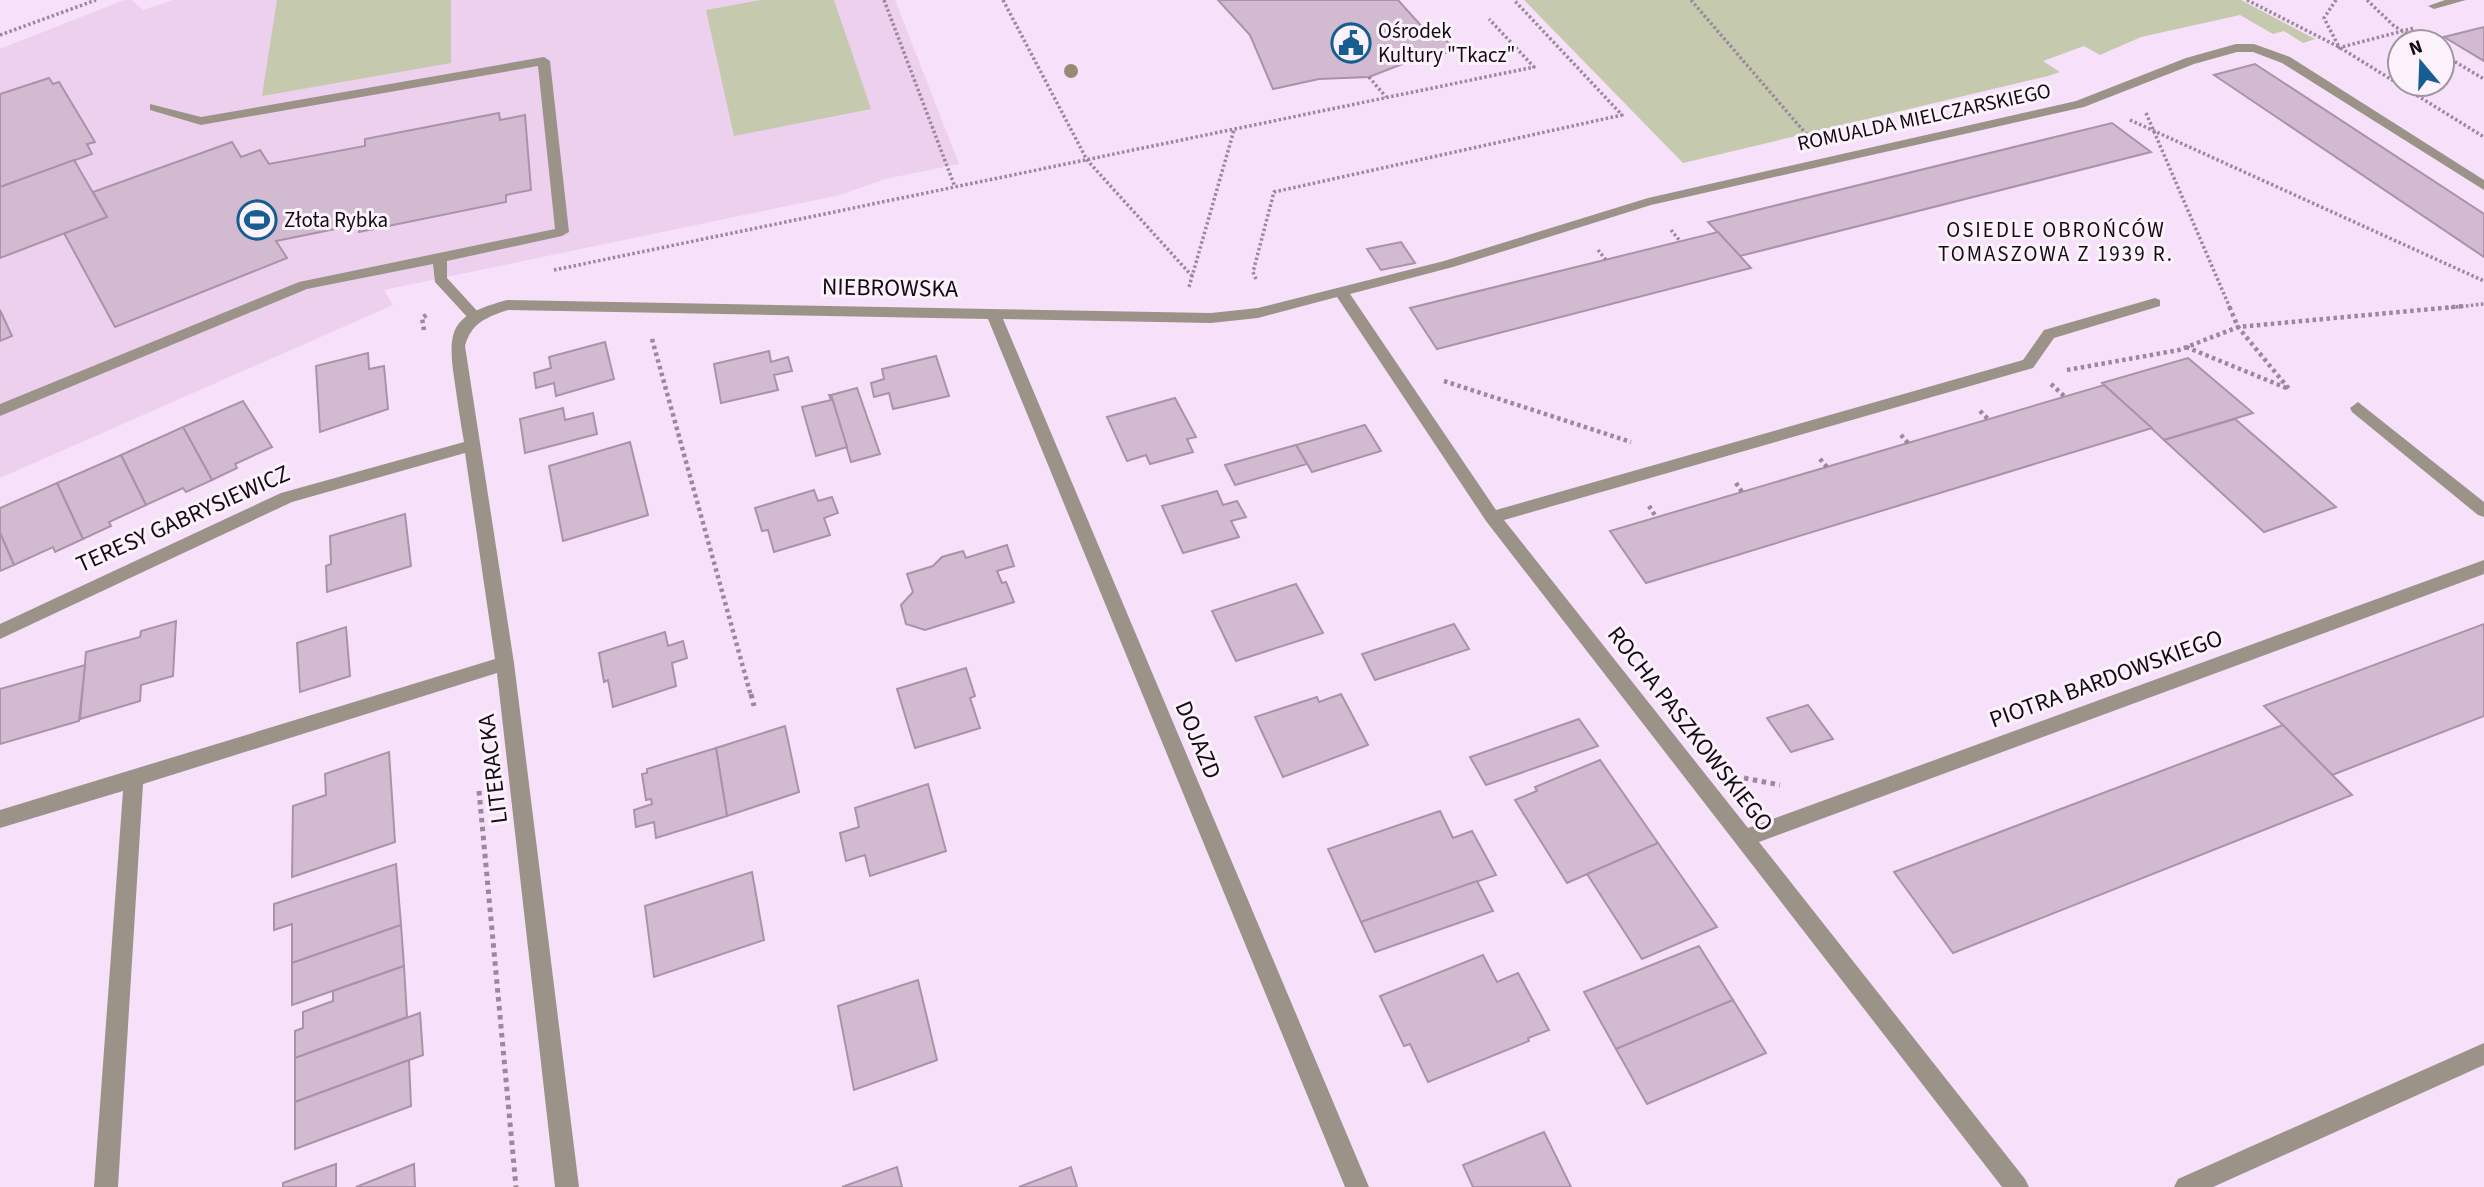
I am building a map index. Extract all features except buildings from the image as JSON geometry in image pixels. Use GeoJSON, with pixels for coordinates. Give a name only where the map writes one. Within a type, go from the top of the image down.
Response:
{"type":"FeatureCollection","features":[{"type":"Feature","properties":{"kind":"street"},"geometry":{"type":"LineString","coordinates":[[2434,6],[2460,0]]}},
{"type":"Feature","properties":{"kind":"street","name":"ROMUALDA MIELCZARSKIEGO"},"geometry":{"type":"LineString","coordinates":[[1340,290],[1448,264],[1648,202],[1831,158],[2080,104],[2190,61],[2236,48],[2254,48],[2286,60],[2484,186]]}},
{"type":"Feature","properties":{"kind":"street"},"geometry":{"type":"LineString","coordinates":[[0,410],[303,285],[562,232],[544,61],[201,121],[154,107]]}},
{"type":"Feature","properties":{"kind":"street"},"geometry":{"type":"LineString","coordinates":[[440,257],[440,279],[474,316]]}},
{"type":"Feature","properties":{"kind":"street","name":"NIEBROWSKA"},"geometry":{"type":"LineString","coordinates":[[474,316],[507,305],[1211,317],[1258,313],[1340,290]]}},
{"type":"Feature","properties":{"kind":"street","name":"ROCHA PASZKOWSKIEGO"},"geometry":{"type":"LineString","coordinates":[[1340,290],[1492,517],[2017,1187]]}},
{"type":"Feature","properties":{"kind":"street"},"geometry":{"type":"LineString","coordinates":[[1492,517],[2028,363],[2049,334],[2154,303]]}},
{"type":"Feature","properties":{"kind":"street","name":"DOJAZD"},"geometry":{"type":"LineString","coordinates":[[993,312],[1357,1187]]}},
{"type":"Feature","properties":{"kind":"street","name":"LITERACKA"},"geometry":{"type":"LineString","coordinates":[[474,316],[459,331],[457,346],[505,663],[567,1187]]}},
{"type":"Feature","properties":{"kind":"street"},"geometry":{"type":"LineString","coordinates":[[2358,408],[2484,512]]}},
{"type":"Feature","properties":{"kind":"street","name":"TERESY GABRYSIEWICZ"},"geometry":{"type":"LineString","coordinates":[[0,632],[287,497],[473,445]]}},
{"type":"Feature","properties":{"kind":"street","name":"PIOTRA BARDOWSKIEGO"},"geometry":{"type":"LineString","coordinates":[[1745,838],[2484,567]]}},
{"type":"Feature","properties":{"kind":"street"},"geometry":{"type":"LineString","coordinates":[[0,819],[505,663]]}},
{"type":"Feature","properties":{"kind":"street"},"geometry":{"type":"LineString","coordinates":[[106,1187],[134,779]]}},
{"type":"Feature","properties":{"kind":"street"},"geometry":{"type":"LineString","coordinates":[[2186,1187],[2484,1054]]}},
{"type":"Feature","properties":{"kind":"path"},"geometry":{"type":"LineString","coordinates":[[0,35],[96,0]]}},
{"type":"Feature","properties":{"kind":"path"},"geometry":{"type":"LineString","coordinates":[[884,0],[955,187]]}},
{"type":"Feature","properties":{"kind":"path"},"geometry":{"type":"LineString","coordinates":[[1003,0],[1087,160],[1192,276]]}},
{"type":"Feature","properties":{"kind":"path"},"geometry":{"type":"LineString","coordinates":[[1261,285],[1253,272],[1274,192],[1622,115],[1514,0]]}},
{"type":"Feature","properties":{"kind":"path"},"geometry":{"type":"LineString","coordinates":[[1691,0],[1727,46],[1831,158]]}},
{"type":"Feature","properties":{"kind":"path"},"geometry":{"type":"LineString","coordinates":[[2247,0],[2339,47],[2484,137]]}},
{"type":"Feature","properties":{"kind":"path"},"geometry":{"type":"LineString","coordinates":[[2336,0],[2324,18],[2339,47]]}},
{"type":"Feature","properties":{"kind":"path"},"geometry":{"type":"LineString","coordinates":[[2367,0],[2400,28]]}},
{"type":"Feature","properties":{"kind":"path"},"geometry":{"type":"LineString","coordinates":[[547,272],[1534,67],[1489,19]]}},
{"type":"Feature","properties":{"kind":"path"},"geometry":{"type":"LineString","coordinates":[[2414,28],[2426,25]]}},
{"type":"Feature","properties":{"kind":"path"},"geometry":{"type":"LineString","coordinates":[[2286,60],[2386,35]]}},
{"type":"Feature","properties":{"kind":"path"},"geometry":{"type":"LineString","coordinates":[[2456,62],[2484,79]]}},
{"type":"Feature","properties":{"kind":"path"},"geometry":{"type":"LineString","coordinates":[[1369,76],[1385,97]]}},
{"type":"Feature","properties":{"kind":"path"},"geometry":{"type":"LineString","coordinates":[[2142,104],[2238,327],[2289,389],[2185,347]]}},
{"type":"Feature","properties":{"kind":"path"},"geometry":{"type":"LineString","coordinates":[[2120,115],[2484,281]]}},
{"type":"Feature","properties":{"kind":"path"},"geometry":{"type":"LineString","coordinates":[[1179,292],[1188,288],[1234,130]]}},
{"type":"Feature","properties":{"kind":"path"},"geometry":{"type":"LineString","coordinates":[[424,331],[422,318],[455,298]]}},
{"type":"Feature","properties":{"kind":"path"},"geometry":{"type":"LineString","coordinates":[[2056,373],[2185,347],[2238,327],[2484,304]]}},
{"type":"Feature","properties":{"kind":"path"},"geometry":{"type":"LineString","coordinates":[[646,308],[754,706]]}},
{"type":"Feature","properties":{"kind":"path"},"geometry":{"type":"LineString","coordinates":[[1433,378],[1629,439],[1654,471]]}},
{"type":"Feature","properties":{"kind":"path"},"geometry":{"type":"LineString","coordinates":[[1734,775],[1764,784],[1790,786],[1812,780],[1838,804]]}},
{"type":"Feature","properties":{"kind":"path"},"geometry":{"type":"LineString","coordinates":[[478,786],[516,1187]]}},
{"type":"Feature","properties":{"kind":"shaded area"},"geometry":{"type":"Polygon","coordinates":[[[124,0],[132,0],[143,10],[173,0],[895,0],[959,164],[885,179],[840,195],[384,290],[393,305],[0,478],[0,49],[124,0]]]}},
{"type":"Feature","properties":{"kind":"green space"},"geometry":{"type":"Polygon","coordinates":[[[277,0],[451,0],[451,63],[262,96],[277,0]]]}},
{"type":"Feature","properties":{"kind":"green space"},"geometry":{"type":"Polygon","coordinates":[[[761,0],[834,0],[871,109],[734,136],[706,10],[761,0]]]}},
{"type":"Feature","properties":{"kind":"green space"},"geometry":{"type":"Polygon","coordinates":[[[1524,0],[2241,0],[2315,39],[2303,43],[2284,31],[2273,34],[2240,15],[2141,37],[2100,55],[2084,46],[2043,61],[2060,72],[2048,76],[1683,163],[1524,0]]]}},
{"type":"Feature","properties":{"kind":"place","name":"Ośrodek Kultury \"Tkacz\""},"geometry":{"type":"Point","coordinates":[1351,43]}},
{"type":"Feature","properties":{"kind":"place","name":"Złota Rybka"},"geometry":{"type":"Point","coordinates":[257,220]}},
{"type":"Feature","properties":{"kind":"district","name":"OSIEDLE OBROŃCÓW TOMASZOWA Z 1939 R."},"geometry":{"type":"Point","coordinates":[2056,242]}}]}
